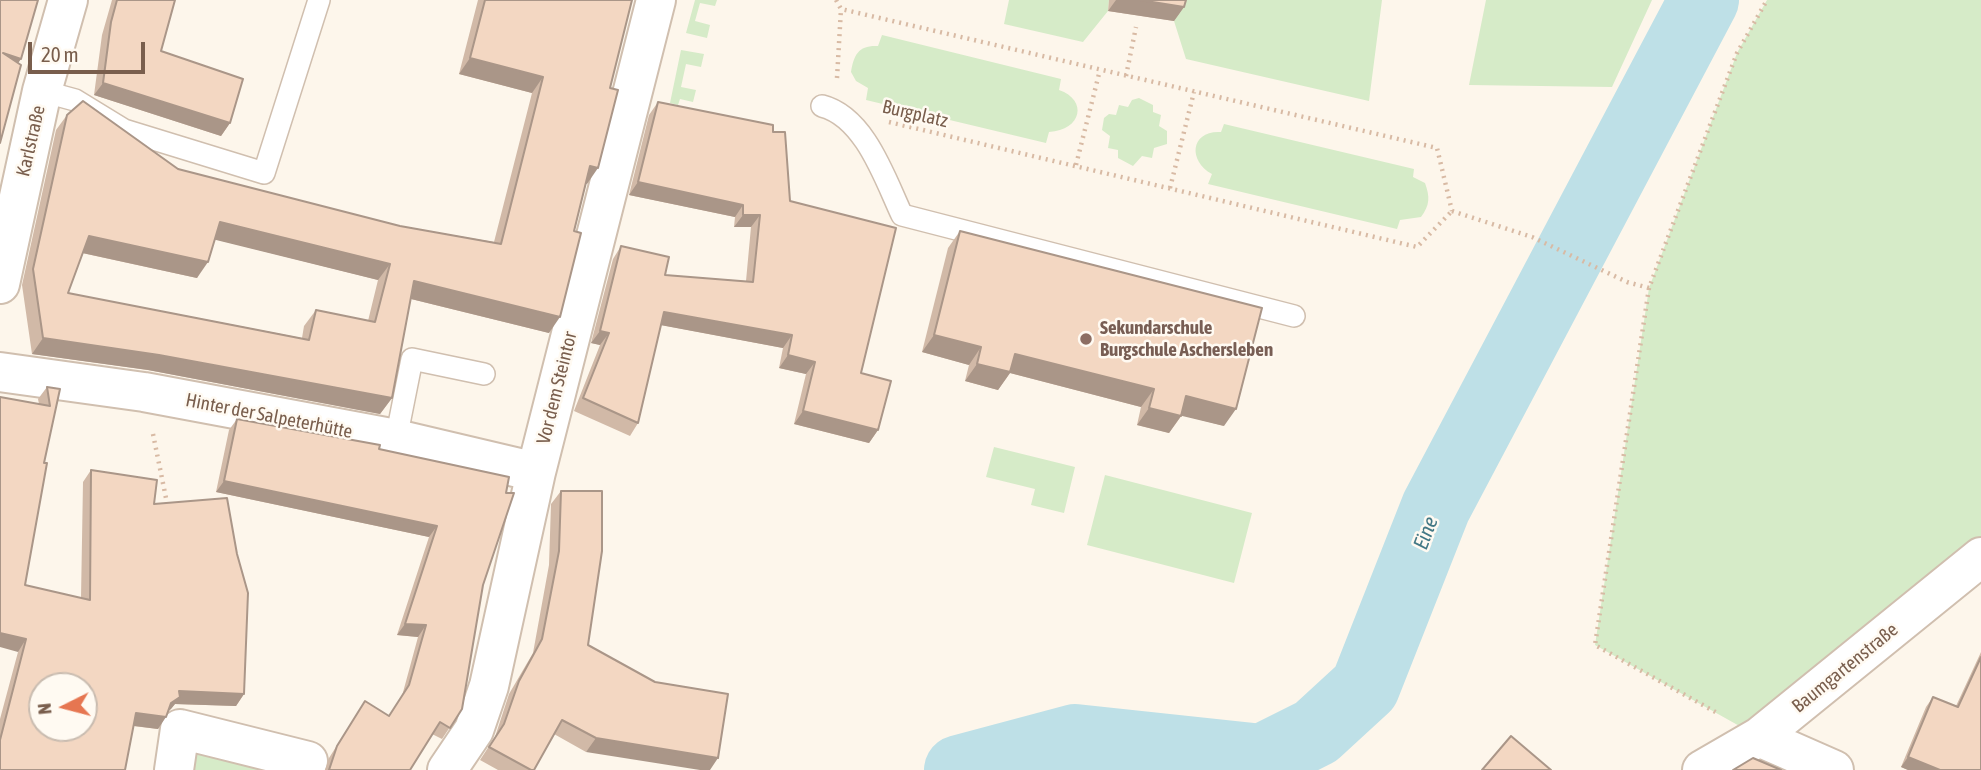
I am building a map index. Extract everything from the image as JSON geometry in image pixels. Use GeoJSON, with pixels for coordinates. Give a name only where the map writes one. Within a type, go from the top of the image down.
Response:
{"type":"FeatureCollection","features":[{"type":"Feature","properties":{"kind":"street","name":"Karlstraße"},"geometry":{"type":"LineString","coordinates":[[0,284],[43,92],[68,0]]}},
{"type":"Feature","properties":{"kind":"street","name":"Vor dem Steintor"},"geometry":{"type":"LineString","coordinates":[[447,770],[474,730],[489,686],[536,472],[656,0]]}},
{"type":"Feature","properties":{"kind":"street","name":"Hinter der Salpeterhütte"},"geometry":{"type":"LineString","coordinates":[[0,372],[144,392],[396,439],[536,472]]}},
{"type":"Feature","properties":{"kind":"street","name":"Baumgartenstraße"},"geometry":{"type":"LineString","coordinates":[[1702,770],[1759,737],[1981,557]]}},
{"type":"Feature","properties":{"kind":"street"},"geometry":{"type":"LineString","coordinates":[[174,770],[180,729],[308,761],[303,770]]}},
{"type":"Feature","properties":{"kind":"street"},"geometry":{"type":"LineString","coordinates":[[1759,737],[1834,770]]}},
{"type":"Feature","properties":{"kind":"lane"},"geometry":{"type":"LineString","coordinates":[[43,92],[75,100],[124,130],[264,173],[319,0]]}},
{"type":"Feature","properties":{"kind":"lane"},"geometry":{"type":"LineString","coordinates":[[822,106],[836,110],[856,129],[902,215],[1294,316]]}},
{"type":"Feature","properties":{"kind":"lane"},"geometry":{"type":"LineString","coordinates":[[396,439],[412,359],[484,374]]}},
{"type":"Feature","properties":{"kind":"path"},"geometry":{"type":"LineString","coordinates":[[836,0],[841,9],[836,88]]}},
{"type":"Feature","properties":{"kind":"path"},"geometry":{"type":"LineString","coordinates":[[1759,737],[1595,645],[1649,288],[1737,53],[1767,0]]}},
{"type":"Feature","properties":{"kind":"path"},"geometry":{"type":"LineString","coordinates":[[841,9],[1437,148],[1452,211],[1532,236],[1627,282],[1649,288]]}},
{"type":"Feature","properties":{"kind":"path"},"geometry":{"type":"LineString","coordinates":[[1126,76],[1136,27]]}},
{"type":"Feature","properties":{"kind":"path"},"geometry":{"type":"LineString","coordinates":[[1076,165],[1100,70]]}},
{"type":"Feature","properties":{"kind":"path"},"geometry":{"type":"LineString","coordinates":[[1170,188],[1194,92]]}},
{"type":"Feature","properties":{"kind":"path","name":"Burgplatz"},"geometry":{"type":"LineString","coordinates":[[886,121],[1417,247],[1452,211]]}},
{"type":"Feature","properties":{"kind":"path"},"geometry":{"type":"LineString","coordinates":[[144,392],[169,515]]}},
{"type":"Feature","properties":{"kind":"green space"},"geometry":{"type":"Polygon","coordinates":[[[695,0],[717,0],[715,6],[700,3],[695,21],[710,25],[707,38],[686,33],[695,0]]]}},
{"type":"Feature","properties":{"kind":"green space"},"geometry":{"type":"Polygon","coordinates":[[[1009,0],[1109,0],[1108,11],[1083,42],[1004,24],[1009,0]]]}},
{"type":"Feature","properties":{"kind":"green space"},"geometry":{"type":"Polygon","coordinates":[[[1178,0],[1382,0],[1369,101],[1186,59],[1174,21],[1178,0]]]}},
{"type":"Feature","properties":{"kind":"green space"},"geometry":{"type":"Polygon","coordinates":[[[1486,0],[1652,0],[1612,87],[1469,85],[1486,0]]]}},
{"type":"Feature","properties":{"kind":"green space"},"geometry":{"type":"Polygon","coordinates":[[[1767,0],[1981,0],[1981,557],[1759,737],[1595,645],[1649,288],[1737,53],[1767,0]]]}},
{"type":"Feature","properties":{"kind":"green space"},"geometry":{"type":"Polygon","coordinates":[[[882,35],[1061,79],[1059,90],[1074,100],[1077,114],[1069,126],[1049,132],[1046,143],[866,100],[868,88],[856,81],[851,72],[852,66],[858,52],[866,47],[878,46],[882,35]]]}},
{"type":"Feature","properties":{"kind":"green space"},"geometry":{"type":"Polygon","coordinates":[[[681,50],[704,54],[701,67],[686,64],[681,87],[696,90],[693,102],[680,99],[678,105],[670,103],[681,50]]]}},
{"type":"Feature","properties":{"kind":"green space"},"geometry":{"type":"Polygon","coordinates":[[[1139,98],[1153,105],[1153,112],[1161,115],[1159,126],[1167,131],[1167,144],[1154,148],[1152,158],[1142,156],[1133,166],[1118,158],[1118,150],[1108,148],[1110,136],[1102,130],[1104,118],[1109,114],[1116,115],[1119,105],[1128,107],[1132,100],[1139,98]]]}},
{"type":"Feature","properties":{"kind":"green space"},"geometry":{"type":"Polygon","coordinates":[[[1224,124],[1414,169],[1413,177],[1425,183],[1427,188],[1426,209],[1421,217],[1400,220],[1397,229],[1208,184],[1212,174],[1199,161],[1196,147],[1203,136],[1221,132],[1224,124]]]}},
{"type":"Feature","properties":{"kind":"green space"},"geometry":{"type":"Polygon","coordinates":[[[994,447],[1075,467],[1064,513],[1031,505],[1035,489],[986,477],[994,447]]]}},
{"type":"Feature","properties":{"kind":"green space"},"geometry":{"type":"Polygon","coordinates":[[[1105,475],[1252,513],[1234,583],[1087,545],[1105,475]]]}},
{"type":"Feature","properties":{"kind":"green space"},"geometry":{"type":"Polygon","coordinates":[[[192,746],[277,770],[187,770],[192,746]]]}},
{"type":"Feature","properties":{"kind":"building"},"geometry":{"type":"Polygon","coordinates":[[[0,0],[38,0],[21,59],[3,53],[21,65],[0,143],[0,0]]]}},
{"type":"Feature","properties":{"kind":"building"},"geometry":{"type":"Polygon","coordinates":[[[117,0],[175,0],[161,51],[243,79],[230,123],[103,83],[111,22],[117,0]]]}},
{"type":"Feature","properties":{"kind":"building"},"geometry":{"type":"Polygon","coordinates":[[[485,0],[632,0],[610,88],[618,90],[598,168],[590,166],[574,231],[581,233],[560,317],[414,281],[392,398],[159,355],[43,338],[33,269],[67,115],[83,101],[178,169],[400,226],[501,244],[543,77],[470,58],[485,0]],[[220,222],[208,262],[89,236],[68,293],[309,340],[316,310],[375,322],[390,264],[220,222]]]}},
{"type":"Feature","properties":{"kind":"building"},"geometry":{"type":"Polygon","coordinates":[[[1140,0],[1186,0],[1184,7],[1140,0]]]}},
{"type":"Feature","properties":{"kind":"building"},"geometry":{"type":"Polygon","coordinates":[[[658,102],[773,125],[773,132],[785,132],[790,201],[896,228],[861,373],[891,381],[878,430],[803,411],[815,362],[788,355],[792,335],[664,312],[638,423],[583,398],[609,333],[600,331],[621,246],[669,257],[665,275],[753,282],[760,215],[743,215],[743,205],[638,182],[658,102]]]}},
{"type":"Feature","properties":{"kind":"building","name":"Sekundarschule Burgschule Aschersleben"},"geometry":{"type":"Polygon","coordinates":[[[960,231],[1262,308],[1236,409],[1186,396],[1181,416],[1149,408],[1154,389],[1015,354],[1010,372],[977,364],[981,347],[934,335],[960,231]]]}},
{"type":"Feature","properties":{"kind":"building"},"geometry":{"type":"Polygon","coordinates":[[[47,387],[60,389],[44,463],[47,463],[25,585],[90,600],[91,470],[157,480],[154,504],[227,498],[237,554],[248,593],[244,694],[179,691],[180,697],[171,703],[166,717],[136,713],[125,770],[0,770],[0,740],[26,639],[0,633],[0,397],[50,406],[47,387]]]}},
{"type":"Feature","properties":{"kind":"building"},"geometry":{"type":"Polygon","coordinates":[[[237,419],[380,445],[379,449],[509,477],[506,493],[514,493],[483,585],[462,709],[450,728],[440,722],[410,770],[329,770],[337,746],[365,701],[389,716],[409,685],[426,625],[405,624],[437,526],[224,481],[237,419]]]}},
{"type":"Feature","properties":{"kind":"building"},"geometry":{"type":"Polygon","coordinates":[[[561,491],[602,491],[602,551],[588,645],[655,682],[728,694],[718,758],[596,738],[562,720],[534,770],[489,747],[504,724],[519,681],[542,639],[559,551],[561,491]]]}},
{"type":"Feature","properties":{"kind":"building"},"geometry":{"type":"Polygon","coordinates":[[[1981,657],[1981,770],[1940,770],[1908,757],[1933,697],[1958,707],[1981,657]]]}},
{"type":"Feature","properties":{"kind":"building"},"geometry":{"type":"Polygon","coordinates":[[[1511,736],[1551,770],[1482,770],[1511,736]]]}},
{"type":"Feature","properties":{"kind":"building"},"geometry":{"type":"Polygon","coordinates":[[[1753,758],[1781,770],[1733,770],[1753,758]]]}},
{"type":"Feature","properties":{"kind":"waterway","name":"Eine"},"geometry":{"type":"LineString","coordinates":[[959,770],[1075,739],[1262,759],[1316,732],[1365,687],[1436,507],[1704,0]]}},
{"type":"Feature","properties":{"kind":"place","name":"Sekundarschule Burgschule Aschersleben"},"geometry":{"type":"Point","coordinates":[1086,339]}}]}
